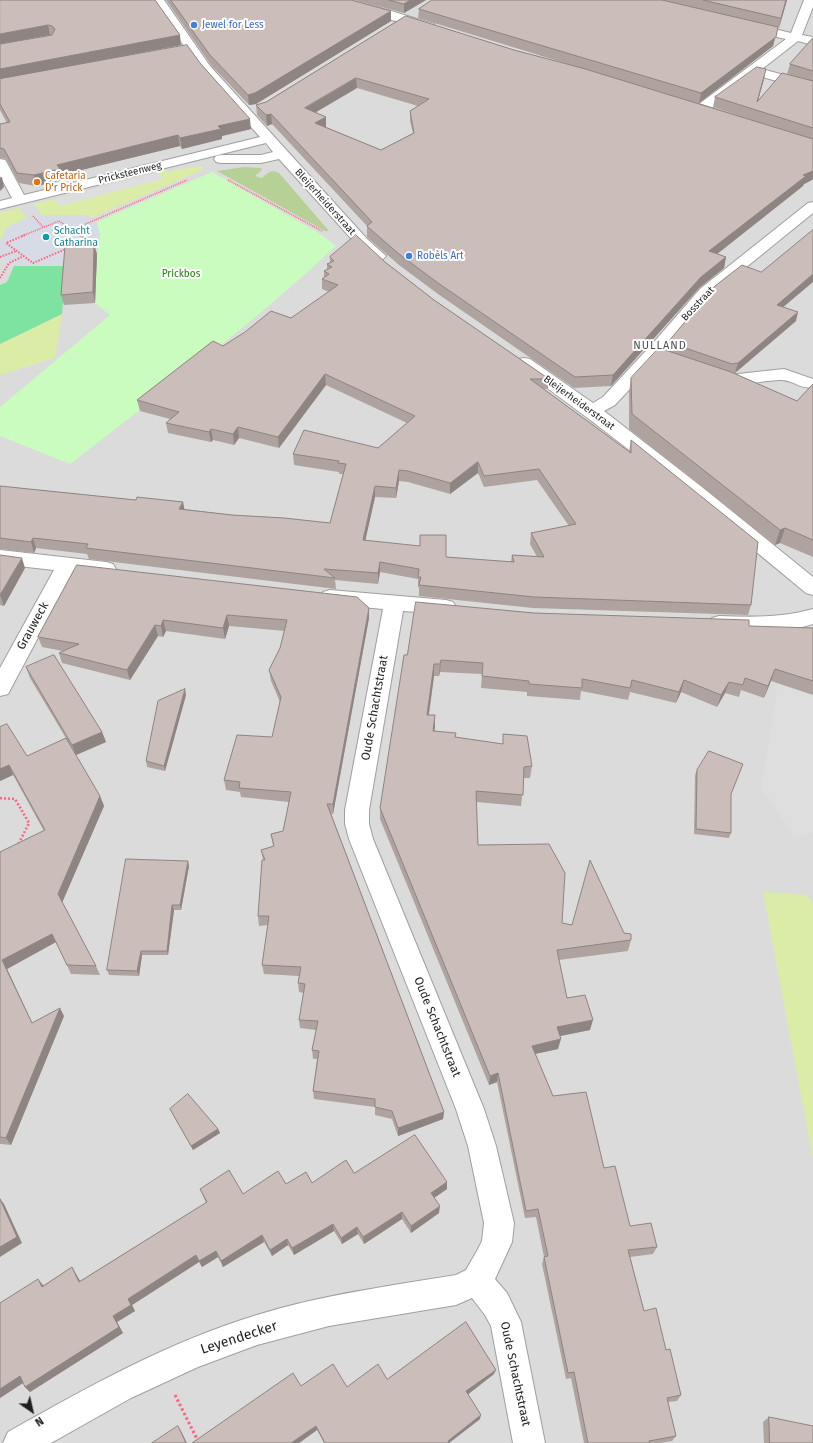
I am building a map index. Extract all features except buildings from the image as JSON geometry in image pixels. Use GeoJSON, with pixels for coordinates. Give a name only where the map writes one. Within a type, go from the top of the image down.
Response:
{"type":"FeatureCollection","features":[{"type":"Feature","properties":{"kind":"street","name":"Bleijerheiderstraat"},"geometry":{"type":"LineString","coordinates":[[158,0],[186,50],[250,110],[267,139],[363,243],[387,264]]}},
{"type":"Feature","properties":{"kind":"street"},"geometry":{"type":"LineString","coordinates":[[334,0],[443,31]]}},
{"type":"Feature","properties":{"kind":"street"},"geometry":{"type":"LineString","coordinates":[[700,110],[795,38],[810,0]]}},
{"type":"Feature","properties":{"kind":"street"},"geometry":{"type":"LineString","coordinates":[[392,28],[418,12]]}},
{"type":"Feature","properties":{"kind":"street"},"geometry":{"type":"LineString","coordinates":[[734,24],[813,41]]}},
{"type":"Feature","properties":{"kind":"street"},"geometry":{"type":"LineString","coordinates":[[752,70],[813,87]]}},
{"type":"Feature","properties":{"kind":"street"},"geometry":{"type":"LineString","coordinates":[[686,105],[715,114]]}},
{"type":"Feature","properties":{"kind":"street","name":"Pricksteenweg"},"geometry":{"type":"LineString","coordinates":[[0,205],[267,139]]}},
{"type":"Feature","properties":{"kind":"street","name":"Pricksteenweg"},"geometry":{"type":"LineString","coordinates":[[189,158],[261,159],[282,154]]}},
{"type":"Feature","properties":{"kind":"street"},"geometry":{"type":"LineString","coordinates":[[0,163],[20,200]]}},
{"type":"Feature","properties":{"kind":"street","name":"Bosstraat"},"geometry":{"type":"LineString","coordinates":[[592,411],[609,401],[660,357],[706,292],[813,206]]}},
{"type":"Feature","properties":{"kind":"street","name":"Bleijerheiderstraat"},"geometry":{"type":"LineString","coordinates":[[514,356],[592,411],[696,491],[813,588]]}},
{"type":"Feature","properties":{"kind":"street"},"geometry":{"type":"LineString","coordinates":[[698,370],[728,380],[784,374],[808,383]]}},
{"type":"Feature","properties":{"kind":"street"},"geometry":{"type":"LineString","coordinates":[[0,557],[122,571]]}},
{"type":"Feature","properties":{"kind":"street","name":"Grauweck"},"geometry":{"type":"LineString","coordinates":[[0,688],[67,564]]}},
{"type":"Feature","properties":{"kind":"street"},"geometry":{"type":"LineString","coordinates":[[312,594],[367,601],[462,608]]}},
{"type":"Feature","properties":{"kind":"street","name":"Oude Schachtstraat"},"geometry":{"type":"LineString","coordinates":[[394,603],[357,810],[357,824],[361,839],[470,1109],[482,1146],[499,1223],[497,1242],[477,1281],[496,1304],[506,1322],[529,1443]]}},
{"type":"Feature","properties":{"kind":"street"},"geometry":{"type":"LineString","coordinates":[[704,623],[787,623],[813,616]]}},
{"type":"Feature","properties":{"kind":"street","name":"Leyendecker"},"geometry":{"type":"LineString","coordinates":[[19,1443],[120,1387],[162,1367],[192,1353],[257,1330],[329,1311],[456,1290],[477,1281]]}},
{"type":"Feature","properties":{"kind":"path"},"geometry":{"type":"LineString","coordinates":[[189,158],[324,232],[363,243]]}},
{"type":"Feature","properties":{"kind":"path"},"geometry":{"type":"LineString","coordinates":[[72,230],[189,179]]}},
{"type":"Feature","properties":{"kind":"path"},"geometry":{"type":"LineString","coordinates":[[59,221],[72,230],[86,240],[33,263],[6,243],[59,221]]}},
{"type":"Feature","properties":{"kind":"path"},"geometry":{"type":"LineString","coordinates":[[0,257],[16,251]]}},
{"type":"Feature","properties":{"kind":"path"},"geometry":{"type":"LineString","coordinates":[[0,278],[9,263],[24,256]]}},
{"type":"Feature","properties":{"kind":"path"},"geometry":{"type":"LineString","coordinates":[[0,798],[15,799],[29,823],[17,847]]}},
{"type":"Feature","properties":{"kind":"path"},"geometry":{"type":"LineString","coordinates":[[162,1367],[199,1443]]}},
{"type":"Feature","properties":{"kind":"shaded area"},"geometry":{"type":"Polygon","coordinates":[[[0,0],[813,0],[813,1443],[0,1443],[0,0]]]}},
{"type":"Feature","properties":{"kind":"shaded area"},"geometry":{"type":"Polygon","coordinates":[[[158,173],[163,179],[59,206],[54,199],[158,173]]]}},
{"type":"Feature","properties":{"kind":"shaded area"},"geometry":{"type":"Polygon","coordinates":[[[43,215],[86,215],[97,222],[100,237],[97,254],[67,256],[66,266],[14,266],[0,258],[0,242],[7,227],[25,219],[43,215]]]}},
{"type":"Feature","properties":{"kind":"shaded area"},"geometry":{"type":"Polygon","coordinates":[[[778,684],[810,694],[813,687],[813,832],[795,839],[761,787],[778,684]]]}},
{"type":"Feature","properties":{"kind":"green space"},"geometry":{"type":"Polygon","coordinates":[[[200,166],[205,169],[91,218],[86,215],[42,215],[34,204],[54,199],[59,206],[163,179],[158,173],[200,166]]]}},
{"type":"Feature","properties":{"kind":"green space"},"geometry":{"type":"Polygon","coordinates":[[[244,167],[261,168],[262,170],[255,176],[262,178],[268,173],[279,173],[329,231],[325,231],[217,171],[244,167]]]}},
{"type":"Feature","properties":{"kind":"green space","name":"Prickbos"},"geometry":{"type":"Polygon","coordinates":[[[212,172],[319,233],[336,246],[239,331],[70,464],[0,436],[0,407],[110,315],[95,303],[97,254],[100,237],[97,222],[212,172]]]}},
{"type":"Feature","properties":{"kind":"green space"},"geometry":{"type":"Polygon","coordinates":[[[19,208],[27,219],[7,227],[0,242],[0,213],[19,208]]]}},
{"type":"Feature","properties":{"kind":"green space"},"geometry":{"type":"Polygon","coordinates":[[[14,266],[66,266],[62,314],[0,344],[0,285],[7,282],[14,266]]]}},
{"type":"Feature","properties":{"kind":"green space"},"geometry":{"type":"Polygon","coordinates":[[[62,314],[55,358],[0,375],[0,344],[62,314]]]}},
{"type":"Feature","properties":{"kind":"green space"},"geometry":{"type":"Polygon","coordinates":[[[763,892],[807,895],[813,904],[813,1159],[763,892]]]}},
{"type":"Feature","properties":{"kind":"place","name":"Jewel for Less"},"geometry":{"type":"Point","coordinates":[194,25]}},
{"type":"Feature","properties":{"kind":"place","name":"Cafetaria D'r Prick"},"geometry":{"type":"Point","coordinates":[37,182]}},
{"type":"Feature","properties":{"kind":"place","name":"Schacht Catharina"},"geometry":{"type":"Point","coordinates":[46,237]}},
{"type":"Feature","properties":{"kind":"place","name":"Robèls Art"},"geometry":{"type":"Point","coordinates":[409,256]}},
{"type":"Feature","properties":{"kind":"district","name":"NULLAND"},"geometry":{"type":"Point","coordinates":[660,346]}}]}
